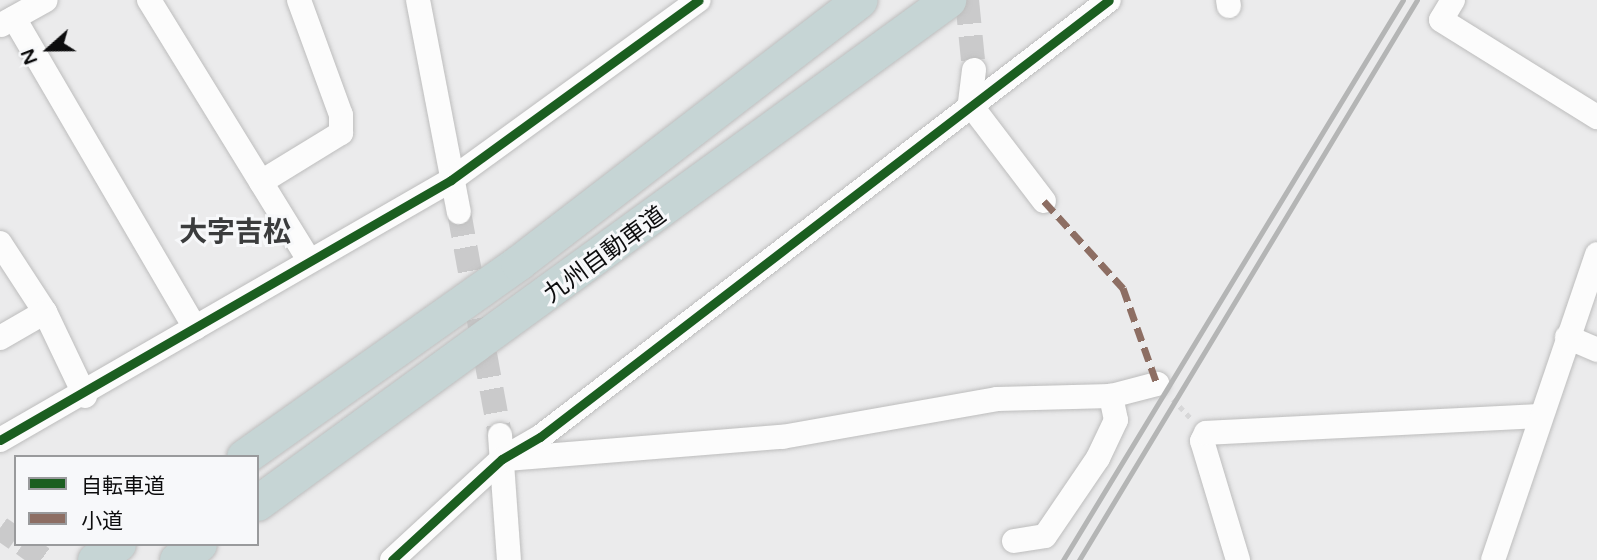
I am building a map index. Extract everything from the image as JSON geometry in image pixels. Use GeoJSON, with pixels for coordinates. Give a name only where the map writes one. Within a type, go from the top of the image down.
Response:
{"type":"FeatureCollection","features":[{"type":"Feature","properties":{"kind":"highway","name":"九州自動車道"},"geometry":{"type":"LineString","coordinates":[[247,455],[518,263],[859,0]]}},
{"type":"Feature","properties":{"kind":"highway","name":"九州自動車道"},"geometry":{"type":"LineString","coordinates":[[259,502],[948,0]]}},
{"type":"Feature","properties":{"kind":"highway"},"geometry":{"type":"LineString","coordinates":[[95,560],[115,546]]}},
{"type":"Feature","properties":{"kind":"highway"},"geometry":{"type":"LineString","coordinates":[[177,560],[196,546]]}},
{"type":"Feature","properties":{"kind":"street"},"geometry":{"type":"LineString","coordinates":[[46,0],[7,22],[195,328]]}},
{"type":"Feature","properties":{"kind":"street"},"geometry":{"type":"LineString","coordinates":[[149,0],[308,258]]}},
{"type":"Feature","properties":{"kind":"street"},"geometry":{"type":"LineString","coordinates":[[261,182],[341,133],[341,115],[299,0]]}},
{"type":"Feature","properties":{"kind":"street"},"geometry":{"type":"LineString","coordinates":[[418,0],[459,212]]}},
{"type":"Feature","properties":{"kind":"street"},"geometry":{"type":"LineString","coordinates":[[0,440],[85,396],[308,258],[451,180],[699,0]]}},
{"type":"Feature","properties":{"kind":"street"},"geometry":{"type":"LineString","coordinates":[[392,560],[501,447],[540,437],[970,104],[1109,0]]}},
{"type":"Feature","properties":{"kind":"street"},"geometry":{"type":"LineString","coordinates":[[1453,0],[1441,20],[1597,117]]}},
{"type":"Feature","properties":{"kind":"street"},"geometry":{"type":"LineString","coordinates":[[974,70],[970,104],[1044,201]]}},
{"type":"Feature","properties":{"kind":"street"},"geometry":{"type":"LineString","coordinates":[[0,243],[45,312],[85,396]]}},
{"type":"Feature","properties":{"kind":"street"},"geometry":{"type":"LineString","coordinates":[[1493,560],[1538,416],[1597,254]]}},
{"type":"Feature","properties":{"kind":"street"},"geometry":{"type":"LineString","coordinates":[[0,338],[45,312]]}},
{"type":"Feature","properties":{"kind":"street"},"geometry":{"type":"LineString","coordinates":[[1567,337],[1597,349]]}},
{"type":"Feature","properties":{"kind":"street"},"geometry":{"type":"LineString","coordinates":[[501,447],[782,438],[997,400],[1111,396],[1157,384]]}},
{"type":"Feature","properties":{"kind":"street"},"geometry":{"type":"LineString","coordinates":[[1014,541],[1045,536],[1083,480],[1116,420],[1111,396]]}},
{"type":"Feature","properties":{"kind":"street"},"geometry":{"type":"LineString","coordinates":[[1238,560],[1206,454],[1206,433],[1279,433],[1334,422],[1538,416]]}},
{"type":"Feature","properties":{"kind":"street"},"geometry":{"type":"LineString","coordinates":[[501,447],[509,560]]}},
{"type":"Feature","properties":{"kind":"path"},"geometry":{"type":"LineString","coordinates":[[1157,384],[1206,433]]}},
{"type":"Feature","properties":{"kind":"tunnel"},"geometry":{"type":"LineString","coordinates":[[967,0],[974,70]]}},
{"type":"Feature","properties":{"kind":"tunnel"},"geometry":{"type":"LineString","coordinates":[[459,212],[500,435]]}},
{"type":"Feature","properties":{"kind":"tunnel"},"geometry":{"type":"LineString","coordinates":[[0,528],[14,538]]}},
{"type":"Feature","properties":{"kind":"tunnel"},"geometry":{"type":"LineString","coordinates":[[26,546],[45,560]]}},
{"type":"Feature","properties":{"kind":"railway"},"geometry":{"type":"LineString","coordinates":[[1063,560],[1403,0]]}},
{"type":"Feature","properties":{"kind":"railway"},"geometry":{"type":"LineString","coordinates":[[1079,560],[1417,0]]}},
{"type":"Feature","properties":{"kind":"marked path"},"geometry":{"type":"LineString","coordinates":[[1044,201],[1123,288],[1157,384]]}},
{"type":"Feature","properties":{"kind":"cycle path"},"geometry":{"type":"LineString","coordinates":[[0,440],[451,180],[699,0]]}},
{"type":"Feature","properties":{"kind":"cycle path"},"geometry":{"type":"LineString","coordinates":[[392,560],[502,459],[540,437],[1109,0]]}},
{"type":"Feature","properties":{"kind":"district","name":"大字吉松"},"geometry":{"type":"Point","coordinates":[235,232]}}]}
